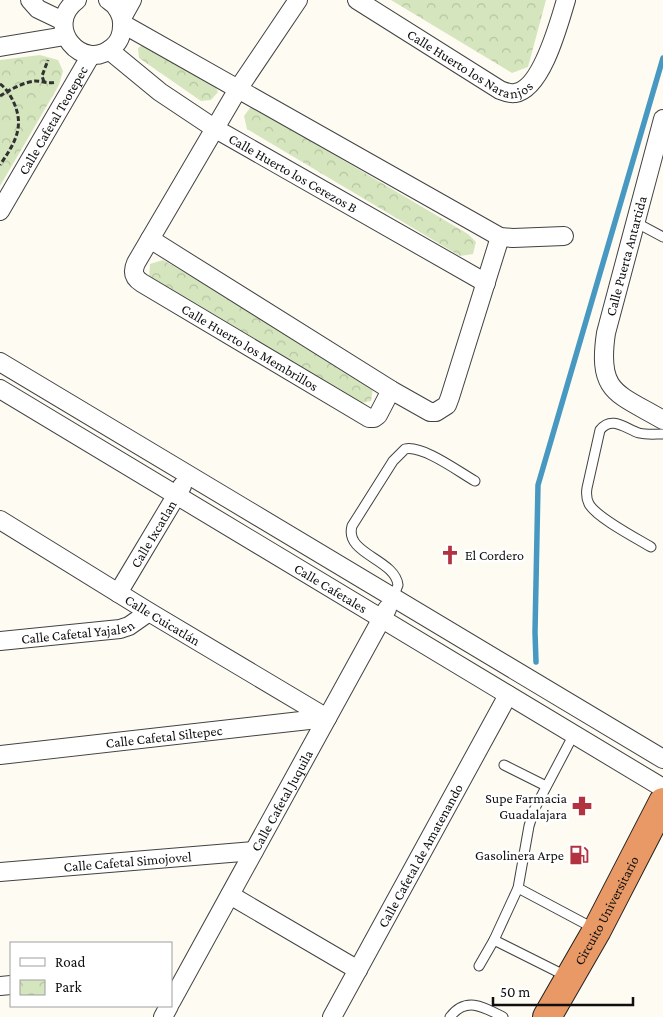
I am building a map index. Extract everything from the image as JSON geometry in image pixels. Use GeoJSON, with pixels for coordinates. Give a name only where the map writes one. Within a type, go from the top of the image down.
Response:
{"type":"FeatureCollection","features":[{"type":"Feature","properties":{"kind":"highway","name":"Circuito Universitario"},"geometry":{"type":"LineString","coordinates":[[547,1017],[597,930],[663,802]]}},
{"type":"Feature","properties":{"kind":"street"},"geometry":{"type":"LineString","coordinates":[[30,0],[38,9],[64,29],[75,49],[91,55],[109,50],[119,39],[122,21],[132,0]]}},
{"type":"Feature","properties":{"kind":"street"},"geometry":{"type":"LineString","coordinates":[[64,29],[70,6],[77,0]]}},
{"type":"Feature","properties":{"kind":"street"},"geometry":{"type":"LineString","coordinates":[[108,0],[118,9],[122,21],[500,237],[564,236]]}},
{"type":"Feature","properties":{"kind":"street"},"geometry":{"type":"LineString","coordinates":[[238,89],[298,0]]}},
{"type":"Feature","properties":{"kind":"street","name":"Calle Huerto los Naranjos"},"geometry":{"type":"LineString","coordinates":[[357,0],[500,90],[515,94],[528,88],[536,78],[553,40],[566,0]]}},
{"type":"Feature","properties":{"kind":"street"},"geometry":{"type":"LineString","coordinates":[[0,47],[64,29]]}},
{"type":"Feature","properties":{"kind":"street","name":"Calle Huerto los Cerezos B"},"geometry":{"type":"LineString","coordinates":[[109,50],[160,92],[214,128],[486,283]]}},
{"type":"Feature","properties":{"kind":"street","name":"Calle Cafetal Teotepec"},"geometry":{"type":"LineString","coordinates":[[0,211],[91,55]]}},
{"type":"Feature","properties":{"kind":"street","name":"Calle Huerto los Membrillos"},"geometry":{"type":"LineString","coordinates":[[238,89],[133,269],[137,280],[369,418],[374,418],[378,415],[391,390]]}},
{"type":"Feature","properties":{"kind":"street","name":"Calle Puerta Antartida"},"geometry":{"type":"LineString","coordinates":[[663,119],[606,333],[604,348],[605,372],[608,382],[616,392],[663,420]]}},
{"type":"Feature","properties":{"kind":"street"},"geometry":{"type":"LineString","coordinates":[[150,239],[391,390],[430,412],[436,412],[446,404],[500,237]]}},
{"type":"Feature","properties":{"kind":"street","name":"Calle Cafetales"},"geometry":{"type":"LineString","coordinates":[[0,362],[663,759]]}},
{"type":"Feature","properties":{"kind":"street","name":"Calle Cafetales"},"geometry":{"type":"LineString","coordinates":[[0,389],[663,788]]}},
{"type":"Feature","properties":{"kind":"street","name":"Calle Ixcatlan"},"geometry":{"type":"LineString","coordinates":[[118,593],[188,475]]}},
{"type":"Feature","properties":{"kind":"street","name":"Calle Cuicatlán"},"geometry":{"type":"LineString","coordinates":[[0,520],[148,612],[327,718]]}},
{"type":"Feature","properties":{"kind":"street","name":"Calle Cafetal Juquila"},"geometry":{"type":"LineString","coordinates":[[172,997],[179,973],[230,895],[393,598]]}},
{"type":"Feature","properties":{"kind":"street","name":"Calle Cafetal Yajalen"},"geometry":{"type":"LineString","coordinates":[[0,641],[120,629],[129,626],[148,612]]}},
{"type":"Feature","properties":{"kind":"street","name":"Calle Cafetal de Amatenando"},"geometry":{"type":"LineString","coordinates":[[332,1017],[508,695]]}},
{"type":"Feature","properties":{"kind":"street","name":"Calle Cafetal Siltepec"},"geometry":{"type":"LineString","coordinates":[[0,754],[327,718]]}},
{"type":"Feature","properties":{"kind":"street","name":"Calle Cafetal Simojovel"},"geometry":{"type":"LineString","coordinates":[[0,872],[254,851]]}},
{"type":"Feature","properties":{"kind":"street"},"geometry":{"type":"LineString","coordinates":[[230,895],[358,970]]}},
{"type":"Feature","properties":{"kind":"lane"},"geometry":{"type":"LineString","coordinates":[[635,222],[663,237]]}},
{"type":"Feature","properties":{"kind":"lane"},"geometry":{"type":"LineString","coordinates":[[651,547],[601,516],[593,509],[586,496],[600,430],[603,426],[617,423],[639,433],[663,434]]}},
{"type":"Feature","properties":{"kind":"lane"},"geometry":{"type":"LineString","coordinates":[[393,598],[398,585],[394,573],[358,546],[351,537],[352,526],[393,461],[405,449],[415,449],[426,453],[475,481]]}},
{"type":"Feature","properties":{"kind":"lane"},"geometry":{"type":"LineString","coordinates":[[480,966],[518,888],[534,810],[574,734]]}},
{"type":"Feature","properties":{"kind":"lane"},"geometry":{"type":"LineString","coordinates":[[504,765],[546,786]]}},
{"type":"Feature","properties":{"kind":"lane"},"geometry":{"type":"LineString","coordinates":[[518,888],[597,930]]}},
{"type":"Feature","properties":{"kind":"lane"},"geometry":{"type":"LineString","coordinates":[[494,940],[569,977]]}},
{"type":"Feature","properties":{"kind":"lane"},"geometry":{"type":"LineString","coordinates":[[450,1017],[456,1010],[470,1005],[486,1008],[503,1017]]}},
{"type":"Feature","properties":{"kind":"path"},"geometry":{"type":"LineString","coordinates":[[44,82],[42,76],[43,68],[48,60]]}},
{"type":"Feature","properties":{"kind":"path"},"geometry":{"type":"LineString","coordinates":[[0,96],[33,81],[49,84],[63,81]]}},
{"type":"Feature","properties":{"kind":"path"},"geometry":{"type":"LineString","coordinates":[[0,84],[7,92],[19,115],[18,130],[10,151],[0,165]]}},
{"type":"Feature","properties":{"kind":"green space"},"geometry":{"type":"Polygon","coordinates":[[[391,0],[546,0],[528,67],[512,73],[391,0]]]}},
{"type":"Feature","properties":{"kind":"green space"},"geometry":{"type":"Polygon","coordinates":[[[144,44],[213,82],[218,92],[211,100],[201,101],[139,58],[138,48],[144,44]]]}},
{"type":"Feature","properties":{"kind":"green space"},"geometry":{"type":"Polygon","coordinates":[[[40,55],[58,60],[63,71],[59,85],[0,186],[0,60],[40,55]]]}},
{"type":"Feature","properties":{"kind":"green space"},"geometry":{"type":"Polygon","coordinates":[[[253,107],[468,234],[476,242],[473,254],[460,256],[247,129],[244,116],[253,107]]]}},
{"type":"Feature","properties":{"kind":"green space"},"geometry":{"type":"Polygon","coordinates":[[[163,260],[366,378],[373,388],[371,401],[357,404],[149,279],[150,264],[163,260]]]}},
{"type":"Feature","properties":{"kind":"waterway"},"geometry":{"type":"LineString","coordinates":[[536,662],[538,485],[663,58]]}},
{"type":"Feature","properties":{"kind":"place","name":"El Cordero"},"geometry":{"type":"Point","coordinates":[450,555]}},
{"type":"Feature","properties":{"kind":"place","name":"Supe Farmacia Guadalajara"},"geometry":{"type":"Point","coordinates":[582,806]}},
{"type":"Feature","properties":{"kind":"place","name":"Gasolinera Arpe"},"geometry":{"type":"Point","coordinates":[579,855]}}]}
